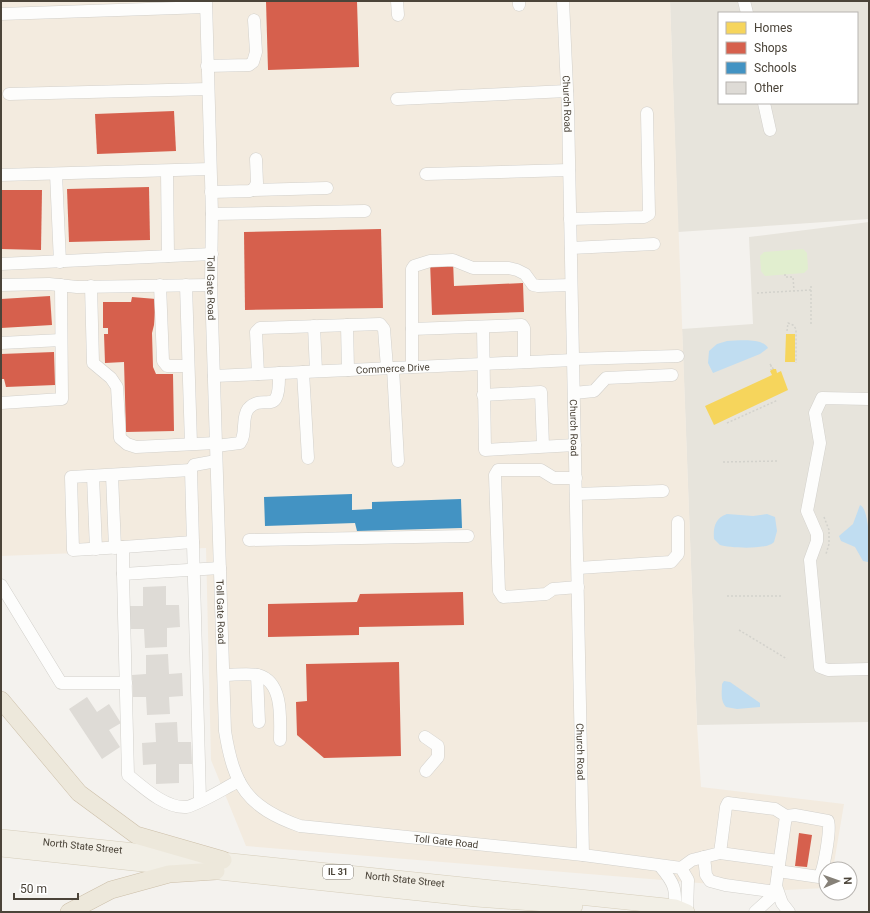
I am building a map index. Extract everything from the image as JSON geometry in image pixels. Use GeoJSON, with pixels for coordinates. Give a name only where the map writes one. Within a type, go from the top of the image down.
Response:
{"type":"FeatureCollection","features":[{"type":"Feature","properties":{"kind":"highway"},"geometry":{"type":"LineString","coordinates":[[1,700],[79,793],[136,835],[219,865]]}},
{"type":"Feature","properties":{"kind":"highway"},"geometry":{"type":"LineString","coordinates":[[69,912],[111,890],[169,874],[219,865]]}},
{"type":"Feature","properties":{"kind":"main road","name":"North State Street"},"geometry":{"type":"LineString","coordinates":[[1,836],[476,899],[653,912]]}},
{"type":"Feature","properties":{"kind":"main road","name":"North State Street"},"geometry":{"type":"LineString","coordinates":[[1,849],[219,865],[682,911]]}},
{"type":"Feature","properties":{"kind":"main road","name":"IL 31"},"geometry":{"type":"LineString","coordinates":[[682,911],[692,912]]}},
{"type":"Feature","properties":{"kind":"street"},"geometry":{"type":"LineString","coordinates":[[397,1],[398,15]]}},
{"type":"Feature","properties":{"kind":"street","name":"Church Road"},"geometry":{"type":"LineString","coordinates":[[563,1],[572,284],[583,855]]}},
{"type":"Feature","properties":{"kind":"street"},"geometry":{"type":"LineString","coordinates":[[744,1],[747,12]]}},
{"type":"Feature","properties":{"kind":"street"},"geometry":{"type":"LineString","coordinates":[[1,14],[206,4]]}},
{"type":"Feature","properties":{"kind":"street","name":"Toll Gate Road"},"geometry":{"type":"LineString","coordinates":[[206,4],[212,214],[211,284],[225,731],[234,772],[246,791],[262,809],[280,819],[300,826],[583,855],[660,866],[669,865],[681,868]]}},
{"type":"Feature","properties":{"kind":"street"},"geometry":{"type":"LineString","coordinates":[[207,66],[249,65],[253,62],[256,52],[254,20]]}},
{"type":"Feature","properties":{"kind":"street"},"geometry":{"type":"LineString","coordinates":[[9,94],[208,89]]}},
{"type":"Feature","properties":{"kind":"street"},"geometry":{"type":"LineString","coordinates":[[398,99],[567,91]]}},
{"type":"Feature","properties":{"kind":"street"},"geometry":{"type":"LineString","coordinates":[[764,104],[770,130]]}},
{"type":"Feature","properties":{"kind":"street"},"geometry":{"type":"LineString","coordinates":[[570,219],[644,217],[648,214],[647,113]]}},
{"type":"Feature","properties":{"kind":"street"},"geometry":{"type":"LineString","coordinates":[[252,190],[256,187],[256,159]]}},
{"type":"Feature","properties":{"kind":"street"},"geometry":{"type":"LineString","coordinates":[[1,175],[210,170]]}},
{"type":"Feature","properties":{"kind":"street"},"geometry":{"type":"LineString","coordinates":[[426,174],[569,170]]}},
{"type":"Feature","properties":{"kind":"street"},"geometry":{"type":"LineString","coordinates":[[167,171],[168,256]]}},
{"type":"Feature","properties":{"kind":"street"},"geometry":{"type":"LineString","coordinates":[[56,174],[60,262]]}},
{"type":"Feature","properties":{"kind":"street"},"geometry":{"type":"LineString","coordinates":[[211,192],[326,188]]}},
{"type":"Feature","properties":{"kind":"street"},"geometry":{"type":"LineString","coordinates":[[212,214],[364,211]]}},
{"type":"Feature","properties":{"kind":"street"},"geometry":{"type":"LineString","coordinates":[[571,248],[654,244]]}},
{"type":"Feature","properties":{"kind":"street"},"geometry":{"type":"LineString","coordinates":[[1,264],[212,254]]}},
{"type":"Feature","properties":{"kind":"street"},"geometry":{"type":"LineString","coordinates":[[412,367],[412,269],[417,264],[430,261],[453,260],[474,268],[509,268],[517,270],[525,274],[533,285],[572,284]]}},
{"type":"Feature","properties":{"kind":"street"},"geometry":{"type":"LineString","coordinates":[[1,285],[91,286],[211,284]]}},
{"type":"Feature","properties":{"kind":"street"},"geometry":{"type":"LineString","coordinates":[[1,403],[62,399],[61,285]]}},
{"type":"Feature","properties":{"kind":"street"},"geometry":{"type":"LineString","coordinates":[[160,285],[163,361],[167,366],[188,366]]}},
{"type":"Feature","properties":{"kind":"street"},"geometry":{"type":"LineString","coordinates":[[186,285],[191,444]]}},
{"type":"Feature","properties":{"kind":"street"},"geometry":{"type":"LineString","coordinates":[[91,286],[93,363],[111,378],[117,387],[120,438],[127,444],[136,447],[240,442],[242,439],[245,418],[248,410],[254,405],[272,402],[277,398],[280,392],[280,373]]}},
{"type":"Feature","properties":{"kind":"street"},"geometry":{"type":"LineString","coordinates":[[258,374],[256,332],[260,328],[380,324],[384,329],[390,368],[398,461]]}},
{"type":"Feature","properties":{"kind":"street"},"geometry":{"type":"LineString","coordinates":[[347,325],[348,370]]}},
{"type":"Feature","properties":{"kind":"street"},"geometry":{"type":"LineString","coordinates":[[412,329],[522,325],[524,328],[524,362]]}},
{"type":"Feature","properties":{"kind":"street"},"geometry":{"type":"LineString","coordinates":[[314,326],[316,371]]}},
{"type":"Feature","properties":{"kind":"street"},"geometry":{"type":"LineString","coordinates":[[483,327],[485,450],[575,445]]}},
{"type":"Feature","properties":{"kind":"street"},"geometry":{"type":"LineString","coordinates":[[1,343],[61,340]]}},
{"type":"Feature","properties":{"kind":"street","name":"Commerce Drive"},"geometry":{"type":"LineString","coordinates":[[214,376],[678,356]]}},
{"type":"Feature","properties":{"kind":"street"},"geometry":{"type":"LineString","coordinates":[[303,372],[308,458]]}},
{"type":"Feature","properties":{"kind":"street"},"geometry":{"type":"LineString","coordinates":[[574,393],[594,391],[606,378],[672,375]]}},
{"type":"Feature","properties":{"kind":"street"},"geometry":{"type":"LineString","coordinates":[[483,395],[541,392],[543,446]]}},
{"type":"Feature","properties":{"kind":"street"},"geometry":{"type":"LineString","coordinates":[[869,399],[822,398],[815,413],[820,443],[807,511],[817,534],[817,540],[810,560],[820,667],[828,670],[869,670]]}},
{"type":"Feature","properties":{"kind":"street"},"geometry":{"type":"LineString","coordinates":[[200,800],[191,470],[194,465],[216,461]]}},
{"type":"Feature","properties":{"kind":"street"},"geometry":{"type":"LineString","coordinates":[[191,470],[71,477],[73,550],[193,542]]}},
{"type":"Feature","properties":{"kind":"street"},"geometry":{"type":"LineString","coordinates":[[576,478],[554,478],[541,470],[498,470],[496,476],[499,591],[503,597],[546,594],[553,589],[578,587]]}},
{"type":"Feature","properties":{"kind":"street"},"geometry":{"type":"LineString","coordinates":[[112,475],[123,574],[128,775],[144,788],[172,806],[188,807],[239,781]]}},
{"type":"Feature","properties":{"kind":"street"},"geometry":{"type":"LineString","coordinates":[[93,476],[96,549]]}},
{"type":"Feature","properties":{"kind":"street"},"geometry":{"type":"LineString","coordinates":[[576,494],[663,491]]}},
{"type":"Feature","properties":{"kind":"street"},"geometry":{"type":"LineString","coordinates":[[578,568],[671,562],[678,554],[678,522]]}},
{"type":"Feature","properties":{"kind":"street"},"geometry":{"type":"LineString","coordinates":[[249,540],[468,536]]}},
{"type":"Feature","properties":{"kind":"street"},"geometry":{"type":"LineString","coordinates":[[123,574],[220,568]]}},
{"type":"Feature","properties":{"kind":"street"},"geometry":{"type":"LineString","coordinates":[[1,585],[61,683],[126,683]]}},
{"type":"Feature","properties":{"kind":"street"},"geometry":{"type":"LineString","coordinates":[[224,675],[257,675],[268,680],[278,697],[280,740]]}},
{"type":"Feature","properties":{"kind":"street"},"geometry":{"type":"LineString","coordinates":[[257,675],[259,722]]}},
{"type":"Feature","properties":{"kind":"street"},"geometry":{"type":"LineString","coordinates":[[425,737],[438,746],[438,757],[426,771]]}},
{"type":"Feature","properties":{"kind":"street"},"geometry":{"type":"LineString","coordinates":[[682,911],[688,880],[681,868],[692,860],[720,853],[779,866],[819,877],[822,874],[828,821],[795,815],[786,816],[775,809],[728,803],[726,806],[720,853]]}},
{"type":"Feature","properties":{"kind":"street"},"geometry":{"type":"LineString","coordinates":[[786,816],[777,892],[789,912]]}},
{"type":"Feature","properties":{"kind":"street"},"geometry":{"type":"LineString","coordinates":[[704,858],[706,875],[710,881],[725,885],[777,892]]}},
{"type":"Feature","properties":{"kind":"street"},"geometry":{"type":"LineString","coordinates":[[660,866],[673,882],[682,911]]}},
{"type":"Feature","properties":{"kind":"street"},"geometry":{"type":"LineString","coordinates":[[755,912],[777,892]]}},
{"type":"Feature","properties":{"kind":"path"},"geometry":{"type":"LineString","coordinates":[[785,274],[785,277],[793,277],[794,291]]}},
{"type":"Feature","properties":{"kind":"path"},"geometry":{"type":"LineString","coordinates":[[811,286],[811,324]]}},
{"type":"Feature","properties":{"kind":"path"},"geometry":{"type":"LineString","coordinates":[[757,293],[811,290]]}},
{"type":"Feature","properties":{"kind":"path"},"geometry":{"type":"LineString","coordinates":[[787,330],[788,323],[793,325],[796,329],[796,363]]}},
{"type":"Feature","properties":{"kind":"path"},"geometry":{"type":"LineString","coordinates":[[771,370],[770,365],[774,370]]}},
{"type":"Feature","properties":{"kind":"path"},"geometry":{"type":"LineString","coordinates":[[727,423],[778,400]]}},
{"type":"Feature","properties":{"kind":"path"},"geometry":{"type":"LineString","coordinates":[[723,462],[779,461]]}},
{"type":"Feature","properties":{"kind":"path"},"geometry":{"type":"LineString","coordinates":[[727,596],[782,596]]}},
{"type":"Feature","properties":{"kind":"path"},"geometry":{"type":"LineString","coordinates":[[739,630],[787,658]]}},
{"type":"Feature","properties":{"kind":"shaded area"},"geometry":{"type":"Polygon","coordinates":[[[1,1],[670,1],[697,725],[701,787],[844,804],[834,861],[818,861],[818,888],[785,890],[246,846],[211,760],[206,548],[1,556],[1,1]]]}},
{"type":"Feature","properties":{"kind":"shaded area"},"geometry":{"type":"Polygon","coordinates":[[[670,1],[869,1],[869,219],[678,232],[670,1]]]}},
{"type":"Feature","properties":{"kind":"shaded area"},"geometry":{"type":"Polygon","coordinates":[[[869,222],[869,722],[697,725],[682,329],[753,324],[749,237],[869,222]]]}},
{"type":"Feature","properties":{"kind":"green space"},"geometry":{"type":"Polygon","coordinates":[[[803,249],[807,253],[808,269],[804,273],[765,276],[761,271],[760,256],[764,252],[803,249]]]}},
{"type":"Feature","properties":{"kind":"water"},"geometry":{"type":"Polygon","coordinates":[[[727,341],[755,341],[760,342],[768,348],[760,354],[713,373],[708,363],[709,351],[717,344],[727,341]]]}},
{"type":"Feature","properties":{"kind":"water"},"geometry":{"type":"Polygon","coordinates":[[[860,505],[866,514],[869,541],[868,562],[863,561],[855,547],[841,541],[839,536],[853,524],[860,505]]]}},
{"type":"Feature","properties":{"kind":"water"},"geometry":{"type":"Polygon","coordinates":[[[727,514],[753,516],[767,514],[775,517],[777,531],[774,542],[770,545],[757,547],[731,547],[720,545],[714,539],[714,531],[717,521],[727,514]]]}},
{"type":"Feature","properties":{"kind":"water"},"geometry":{"type":"Polygon","coordinates":[[[724,681],[730,682],[760,703],[760,707],[737,709],[726,707],[722,696],[722,684],[724,681]]]}},
{"type":"Feature","properties":{"kind":"building: Homes"},"geometry":{"type":"Polygon","coordinates":[[[786,334],[795,334],[795,362],[785,362],[786,334]]]}},
{"type":"Feature","properties":{"kind":"building: Homes"},"geometry":{"type":"Polygon","coordinates":[[[776,369],[777,373],[781,371],[788,390],[714,425],[705,406],[772,375],[770,371],[776,369]]]}},
{"type":"Feature","properties":{"kind":"building: Shops"},"geometry":{"type":"Polygon","coordinates":[[[266,1],[357,1],[359,67],[268,70],[266,1]]]}},
{"type":"Feature","properties":{"kind":"building: Shops"},"geometry":{"type":"Polygon","coordinates":[[[174,111],[176,151],[97,154],[95,114],[174,111]]]}},
{"type":"Feature","properties":{"kind":"building: Shops"},"geometry":{"type":"Polygon","coordinates":[[[149,187],[150,240],[69,242],[67,189],[149,187]]]}},
{"type":"Feature","properties":{"kind":"building: Shops"},"geometry":{"type":"Polygon","coordinates":[[[1,190],[42,190],[41,250],[1,249],[1,190]]]}},
{"type":"Feature","properties":{"kind":"building: Shops"},"geometry":{"type":"Polygon","coordinates":[[[381,229],[383,308],[245,310],[244,232],[381,229]]]}},
{"type":"Feature","properties":{"kind":"building: Shops"},"geometry":{"type":"Polygon","coordinates":[[[453,260],[454,286],[523,283],[524,312],[432,315],[430,261],[453,260]]]}},
{"type":"Feature","properties":{"kind":"building: Shops"},"geometry":{"type":"Polygon","coordinates":[[[50,296],[52,325],[1,328],[1,299],[50,296]]]}},
{"type":"Feature","properties":{"kind":"building: Shops"},"geometry":{"type":"Polygon","coordinates":[[[132,297],[156,299],[152,333],[153,367],[156,374],[173,374],[174,431],[126,432],[124,362],[105,363],[104,334],[108,334],[108,328],[103,328],[103,302],[131,302],[132,297]]]}},
{"type":"Feature","properties":{"kind":"building: Shops"},"geometry":{"type":"Polygon","coordinates":[[[54,352],[55,385],[6,387],[4,379],[1,379],[1,354],[54,352]]]}},
{"type":"Feature","properties":{"kind":"building: Shops"},"geometry":{"type":"Polygon","coordinates":[[[463,592],[464,625],[359,627],[359,635],[268,637],[268,604],[357,602],[360,594],[463,592]]]}},
{"type":"Feature","properties":{"kind":"building: Shops"},"geometry":{"type":"Polygon","coordinates":[[[399,662],[401,756],[324,758],[297,735],[296,702],[307,701],[306,664],[399,662]]]}},
{"type":"Feature","properties":{"kind":"building: Shops"},"geometry":{"type":"Polygon","coordinates":[[[799,833],[812,835],[807,867],[795,866],[799,833]]]}},
{"type":"Feature","properties":{"kind":"building: Schools"},"geometry":{"type":"Polygon","coordinates":[[[352,494],[352,510],[372,509],[372,502],[461,499],[462,528],[357,531],[355,523],[265,526],[264,497],[352,494]]]}},
{"type":"Feature","properties":{"kind":"building: Other"},"geometry":{"type":"Polygon","coordinates":[[[166,586],[166,605],[179,605],[180,627],[167,628],[167,647],[145,648],[144,629],[130,629],[129,606],[143,606],[143,587],[166,586]]]}},
{"type":"Feature","properties":{"kind":"building: Other"},"geometry":{"type":"Polygon","coordinates":[[[168,654],[169,674],[182,673],[183,696],[169,697],[170,714],[147,715],[146,697],[133,697],[132,675],[146,674],[146,655],[168,654]]]}},
{"type":"Feature","properties":{"kind":"building: Other"},"geometry":{"type":"Polygon","coordinates":[[[87,697],[97,712],[109,704],[121,723],[109,730],[120,747],[102,759],[69,709],[87,697]]]}},
{"type":"Feature","properties":{"kind":"building: Other"},"geometry":{"type":"Polygon","coordinates":[[[177,722],[178,742],[191,742],[192,764],[179,764],[179,783],[156,784],[156,764],[143,765],[142,743],[156,742],[155,723],[177,722]]]}}]}
